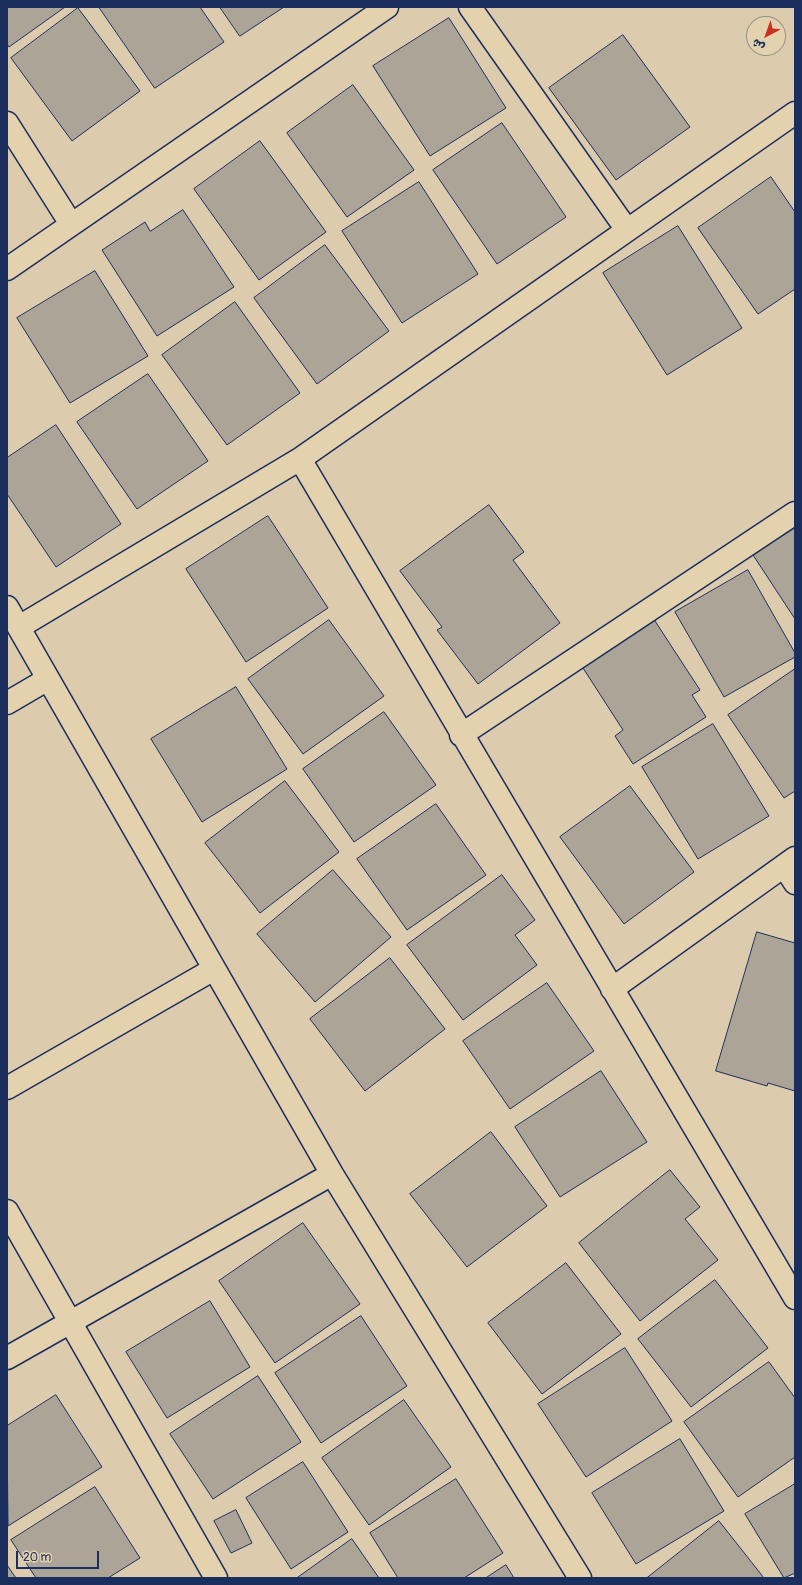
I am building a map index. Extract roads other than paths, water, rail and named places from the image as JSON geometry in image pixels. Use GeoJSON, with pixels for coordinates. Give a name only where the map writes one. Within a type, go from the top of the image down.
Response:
{"type":"FeatureCollection","features":[{"type":"Feature","properties":{"kind":"street"},"geometry":{"type":"LineString","coordinates":[[7,269],[387,7]]}},
{"type":"Feature","properties":{"kind":"street"},"geometry":{"type":"LineString","coordinates":[[470,7],[627,230]]}},
{"type":"Feature","properties":{"kind":"street"},"geometry":{"type":"LineString","coordinates":[[19,627],[300,459],[795,113]]}},
{"type":"Feature","properties":{"kind":"street"},"geometry":{"type":"LineString","coordinates":[[7,122],[71,224]]}},
{"type":"Feature","properties":{"kind":"street"},"geometry":{"type":"LineString","coordinates":[[300,459],[461,735],[795,1298]]}},
{"type":"Feature","properties":{"kind":"street"},"geometry":{"type":"LineString","coordinates":[[461,735],[795,513]]}},
{"type":"Feature","properties":{"kind":"street"},"geometry":{"type":"LineString","coordinates":[[7,607],[332,1174],[580,1578]]}},
{"type":"Feature","properties":{"kind":"street"},"geometry":{"type":"LineString","coordinates":[[7,703],[48,678]]}},
{"type":"Feature","properties":{"kind":"street"},"geometry":{"type":"LineString","coordinates":[[612,989],[791,869]]}},
{"type":"Feature","properties":{"kind":"street"},"geometry":{"type":"LineString","coordinates":[[7,1088],[214,969]]}},
{"type":"Feature","properties":{"kind":"street"},"geometry":{"type":"LineString","coordinates":[[7,1358],[332,1174]]}},
{"type":"Feature","properties":{"kind":"street"},"geometry":{"type":"LineString","coordinates":[[7,1212],[216,1578]]}}]}
